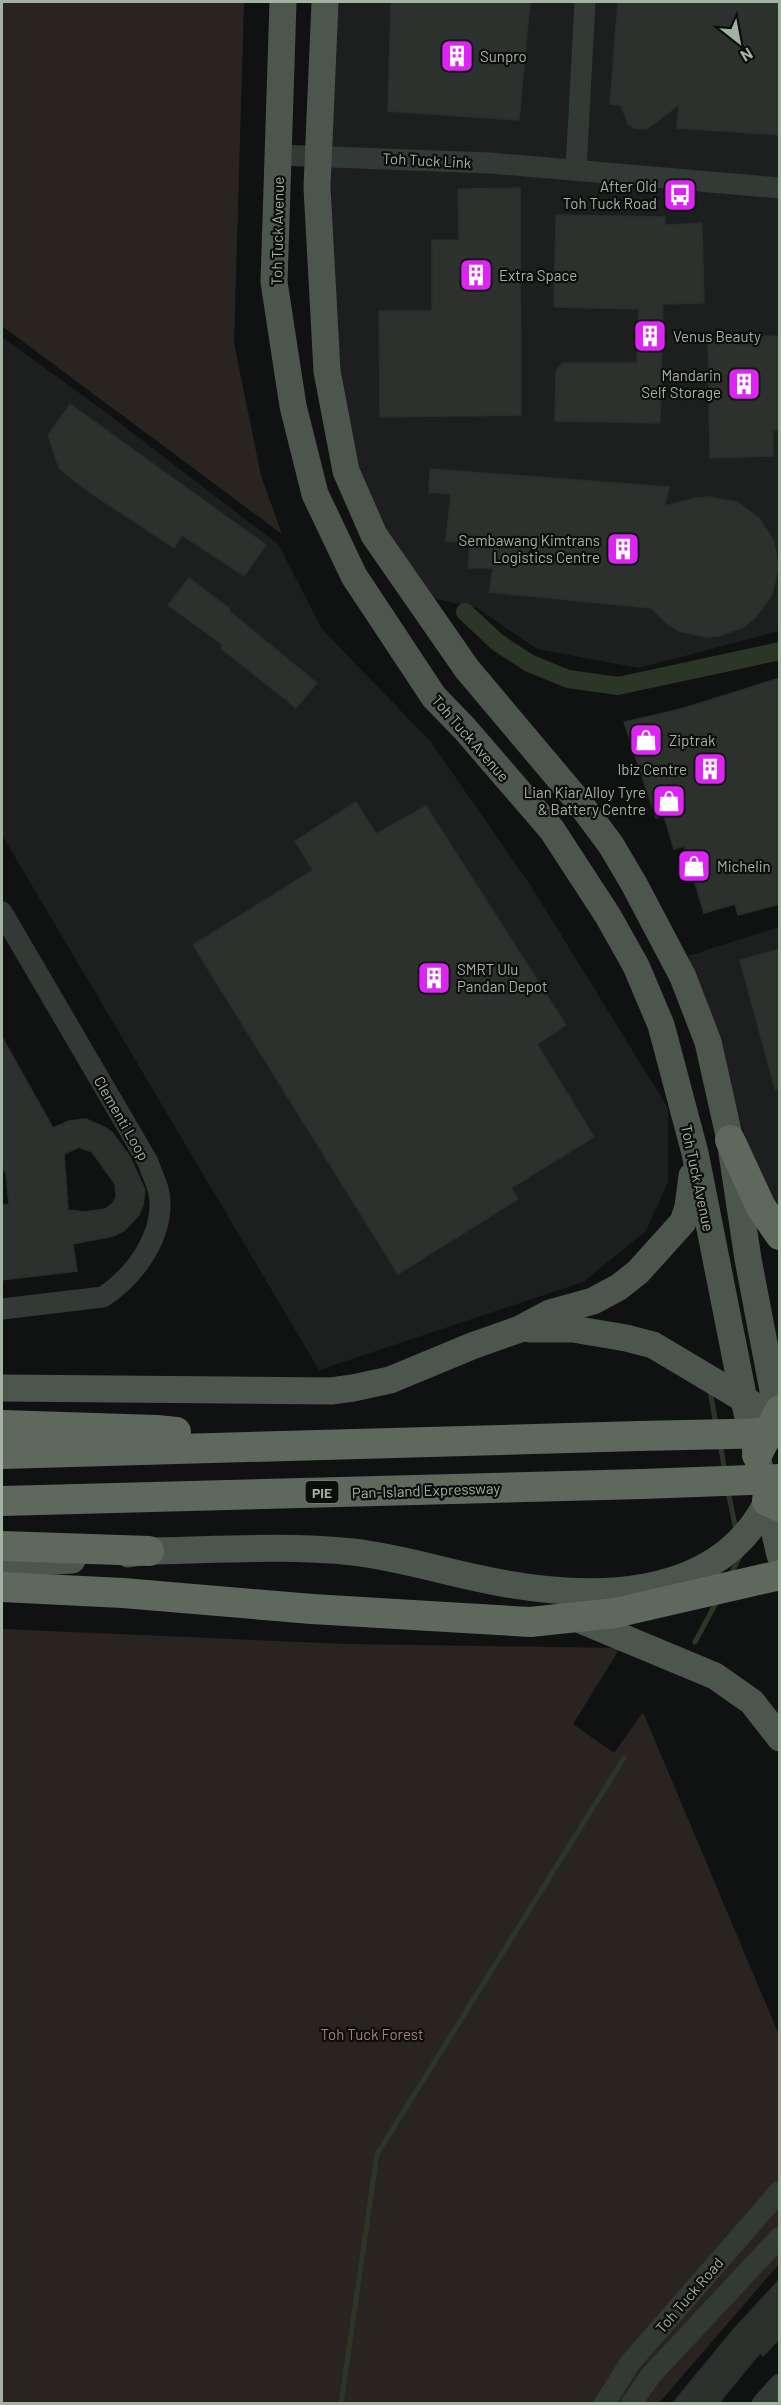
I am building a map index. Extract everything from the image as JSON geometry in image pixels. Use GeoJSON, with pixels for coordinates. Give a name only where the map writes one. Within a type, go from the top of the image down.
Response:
{"type":"FeatureCollection","features":[{"type":"Feature","properties":{"kind":"highway"},"geometry":{"type":"LineString","coordinates":[[730,1140],[761,1207],[780,1235]]}},
{"type":"Feature","properties":{"kind":"highway"},"geometry":{"type":"LineString","coordinates":[[2,1454],[639,1436],[779,1421],[768,1463]]}},
{"type":"Feature","properties":{"kind":"highway"},"geometry":{"type":"LineString","coordinates":[[2,1425],[157,1430],[218,1438],[249,1447]]}},
{"type":"Feature","properties":{"kind":"highway","name":"Pan-Island Expressway"},"geometry":{"type":"LineString","coordinates":[[2,1501],[642,1484],[776,1496]]}},
{"type":"Feature","properties":{"kind":"highway"},"geometry":{"type":"LineString","coordinates":[[2,1546],[149,1551]]}},
{"type":"Feature","properties":{"kind":"highway"},"geometry":{"type":"LineString","coordinates":[[2,1587],[123,1593],[312,1609],[483,1620],[540,1621],[615,1613],[780,1575]]}},
{"type":"Feature","properties":{"kind":"main road","name":"Toh Tuck Avenue"},"geometry":{"type":"LineString","coordinates":[[283,2],[274,282],[293,406],[315,494],[354,576],[434,697],[465,729],[552,830],[608,916],[636,966],[661,1025],[695,1153],[744,1400],[768,1463],[776,1496],[780,1555]]}},
{"type":"Feature","properties":{"kind":"main road"},"geometry":{"type":"LineString","coordinates":[[325,2],[317,187],[327,371],[346,471],[374,535],[467,669],[579,802],[611,845],[683,977],[708,1042],[730,1140],[748,1259],[779,1421]]}},
{"type":"Feature","properties":{"kind":"main road"},"geometry":{"type":"LineString","coordinates":[[2,1388],[331,1391],[390,1380],[520,1329],[550,1313],[593,1301],[619,1287],[638,1272],[683,1221],[688,1207],[695,1153]]}},
{"type":"Feature","properties":{"kind":"main road"},"geometry":{"type":"LineString","coordinates":[[520,1329],[573,1329],[653,1345],[779,1421]]}},
{"type":"Feature","properties":{"kind":"main road"},"geometry":{"type":"LineString","coordinates":[[2,1564],[83,1560],[149,1551],[296,1548],[398,1558],[479,1578],[572,1592],[621,1591],[678,1580],[727,1552],[747,1533],[776,1496]]}},
{"type":"Feature","properties":{"kind":"main road"},"geometry":{"type":"LineString","coordinates":[[479,1578],[715,1676],[752,1702],[780,1738]]}},
{"type":"Feature","properties":{"kind":"street"},"geometry":{"type":"LineString","coordinates":[[576,170],[585,2]]}},
{"type":"Feature","properties":{"kind":"street","name":"Toh Tuck Link"},"geometry":{"type":"LineString","coordinates":[[278,155],[490,163],[780,188]]}},
{"type":"Feature","properties":{"kind":"street","name":"Clementi Loop"},"geometry":{"type":"LineString","coordinates":[[2,912],[148,1162],[159,1194],[158,1220],[150,1248],[115,1289],[103,1297],[2,1309]]}},
{"type":"Feature","properties":{"kind":"street","name":"Toh Tuck Road"},"geometry":{"type":"LineString","coordinates":[[604,2403],[630,2364],[780,2192]]}},
{"type":"Feature","properties":{"kind":"street","name":"Toh Tuck Road"},"geometry":{"type":"LineString","coordinates":[[631,2403],[651,2375],[780,2237]]}},
{"type":"Feature","properties":{"kind":"street"},"geometry":{"type":"LineString","coordinates":[[762,2403],[780,2384]]}},
{"type":"Feature","properties":{"kind":"shaded area"},"geometry":{"type":"Polygon","coordinates":[[[336,2],[779,2],[779,631],[639,668],[537,649],[477,608],[422,596],[350,471],[333,379],[331,170],[336,2]]]}},
{"type":"Feature","properties":{"kind":"shaded area"},"geometry":{"type":"Polygon","coordinates":[[[2,337],[100,408],[279,545],[321,628],[431,742],[531,886],[668,1108],[668,1182],[646,1231],[583,1282],[319,1370],[2,835],[2,337]]]}},
{"type":"Feature","properties":{"kind":"shaded area"},"geometry":{"type":"Polygon","coordinates":[[[779,927],[779,1211],[762,1189],[688,956],[779,927]]]}},
{"type":"Feature","properties":{"kind":"green space"},"geometry":{"type":"Polygon","coordinates":[[[2,2],[244,2],[234,343],[261,476],[282,534],[2,326],[2,2]]]}},
{"type":"Feature","properties":{"kind":"green space","name":"Toh Tuck Forest"},"geometry":{"type":"Polygon","coordinates":[[[2,1629],[346,1644],[620,1648],[573,1724],[614,1753],[643,1712],[779,2035],[779,2264],[659,2403],[2,2404],[2,1629]]]}},
{"type":"Feature","properties":{"kind":"building","name":"Sunpro"},"geometry":{"type":"Polygon","coordinates":[[[391,2],[530,2],[519,120],[388,111],[391,2]]]}},
{"type":"Feature","properties":{"kind":"building"},"geometry":{"type":"Polygon","coordinates":[[[618,2],[780,2],[780,135],[677,128],[679,105],[647,129],[634,128],[628,124],[621,105],[610,104],[618,2]]]}},
{"type":"Feature","properties":{"kind":"building","name":"Extra Space"},"geometry":{"type":"Polygon","coordinates":[[[520,188],[521,415],[380,417],[379,311],[432,311],[432,240],[459,240],[458,189],[520,188]]]}},
{"type":"Feature","properties":{"kind":"building","name":"Venus Beauty"},"geometry":{"type":"Polygon","coordinates":[[[556,215],[665,217],[665,225],[702,223],[704,303],[663,304],[660,423],[555,421],[556,371],[562,363],[637,363],[639,309],[554,307],[556,215]]]}},
{"type":"Feature","properties":{"kind":"building","name":"Mandarin Self Storage"},"geometry":{"type":"Polygon","coordinates":[[[780,336],[780,430],[773,430],[773,456],[710,458],[708,338],[780,336]]]}},
{"type":"Feature","properties":{"kind":"building"},"geometry":{"type":"Polygon","coordinates":[[[70,404],[266,545],[244,576],[182,535],[174,548],[89,492],[59,468],[48,435],[70,404]]]}},
{"type":"Feature","properties":{"kind":"building","name":"Sembawang Kimtrans Logistics Centre"},"geometry":{"type":"Polygon","coordinates":[[[430,469],[669,487],[665,506],[710,497],[737,502],[759,518],[774,541],[778,568],[772,595],[756,617],[745,626],[720,636],[706,637],[679,631],[667,624],[651,608],[489,592],[493,568],[468,568],[470,543],[446,541],[451,494],[429,492],[430,469]]]}},
{"type":"Feature","properties":{"kind":"building"},"geometry":{"type":"Polygon","coordinates":[[[189,578],[230,609],[229,611],[317,683],[296,708],[221,648],[223,645],[168,605],[189,578]]]}},
{"type":"Feature","properties":{"kind":"building","name":"Ibiz Centre"},"geometry":{"type":"Polygon","coordinates":[[[780,678],[780,904],[738,915],[735,904],[704,913],[684,846],[674,849],[664,816],[656,818],[624,722],[681,709],[780,678]]]}},
{"type":"Feature","properties":{"kind":"building"},"geometry":{"type":"Polygon","coordinates":[[[356,802],[376,834],[426,806],[566,1025],[537,1044],[594,1137],[511,1188],[518,1199],[398,1274],[193,945],[313,870],[295,841],[356,802]]]}},
{"type":"Feature","properties":{"kind":"building"},"geometry":{"type":"Polygon","coordinates":[[[780,949],[780,1088],[775,1089],[740,960],[780,949]]]}},
{"type":"Feature","properties":{"kind":"building"},"geometry":{"type":"Polygon","coordinates":[[[2,1037],[53,1128],[69,1121],[86,1119],[112,1132],[130,1157],[145,1190],[143,1205],[139,1215],[124,1231],[113,1236],[73,1244],[77,1271],[2,1280],[2,1205],[9,1204],[6,1174],[2,1165],[2,1037]],[[79,1147],[64,1154],[68,1210],[85,1212],[105,1209],[116,1197],[115,1184],[92,1152],[79,1147]]]}},
{"type":"Feature","properties":{"kind":"building"},"geometry":{"type":"Polygon","coordinates":[[[780,2279],[780,2338],[763,2356],[760,2353],[719,2403],[673,2403],[733,2330],[780,2279]]]}},
{"type":"Feature","properties":{"kind":"waterway"},"geometry":{"type":"LineString","coordinates":[[465,612],[497,642],[529,663],[568,679],[618,686],[780,651]]}},
{"type":"Feature","properties":{"kind":"waterway"},"geometry":{"type":"LineString","coordinates":[[710,1390],[716,1425]]}},
{"type":"Feature","properties":{"kind":"waterway"},"geometry":{"type":"LineString","coordinates":[[720,1443],[725,1473]]}},
{"type":"Feature","properties":{"kind":"waterway"},"geometry":{"type":"LineString","coordinates":[[728,1491],[736,1530]]}},
{"type":"Feature","properties":{"kind":"waterway"},"geometry":{"type":"LineString","coordinates":[[731,1574],[740,1556]]}},
{"type":"Feature","properties":{"kind":"waterway"},"geometry":{"type":"LineString","coordinates":[[695,1642],[717,1601]]}},
{"type":"Feature","properties":{"kind":"waterway"},"geometry":{"type":"LineString","coordinates":[[341,2404],[377,2154],[624,1758]]}},
{"type":"Feature","properties":{"kind":"place","name":"Sunpro"},"geometry":{"type":"Point","coordinates":[457,56]}},
{"type":"Feature","properties":{"kind":"place","name":"After Old Toh Tuck Road"},"geometry":{"type":"Point","coordinates":[680,195]}},
{"type":"Feature","properties":{"kind":"place","name":"Extra Space"},"geometry":{"type":"Point","coordinates":[476,275]}},
{"type":"Feature","properties":{"kind":"place","name":"Venus Beauty"},"geometry":{"type":"Point","coordinates":[650,336]}},
{"type":"Feature","properties":{"kind":"place","name":"Mandarin Self Storage"},"geometry":{"type":"Point","coordinates":[744,384]}},
{"type":"Feature","properties":{"kind":"place","name":"Sembawang Kimtrans Logistics Centre"},"geometry":{"type":"Point","coordinates":[623,549]}},
{"type":"Feature","properties":{"kind":"place","name":"Ziptrak"},"geometry":{"type":"Point","coordinates":[646,740]}},
{"type":"Feature","properties":{"kind":"place","name":"Ibiz Centre"},"geometry":{"type":"Point","coordinates":[710,769]}},
{"type":"Feature","properties":{"kind":"place","name":"Lian Kiar Alloy Tyre & Battery Centre"},"geometry":{"type":"Point","coordinates":[669,801]}},
{"type":"Feature","properties":{"kind":"place","name":"Michelin"},"geometry":{"type":"Point","coordinates":[694,866]}},
{"type":"Feature","properties":{"kind":"place","name":"SMRT Ulu Pandan Depot"},"geometry":{"type":"Point","coordinates":[434,978]}}]}
